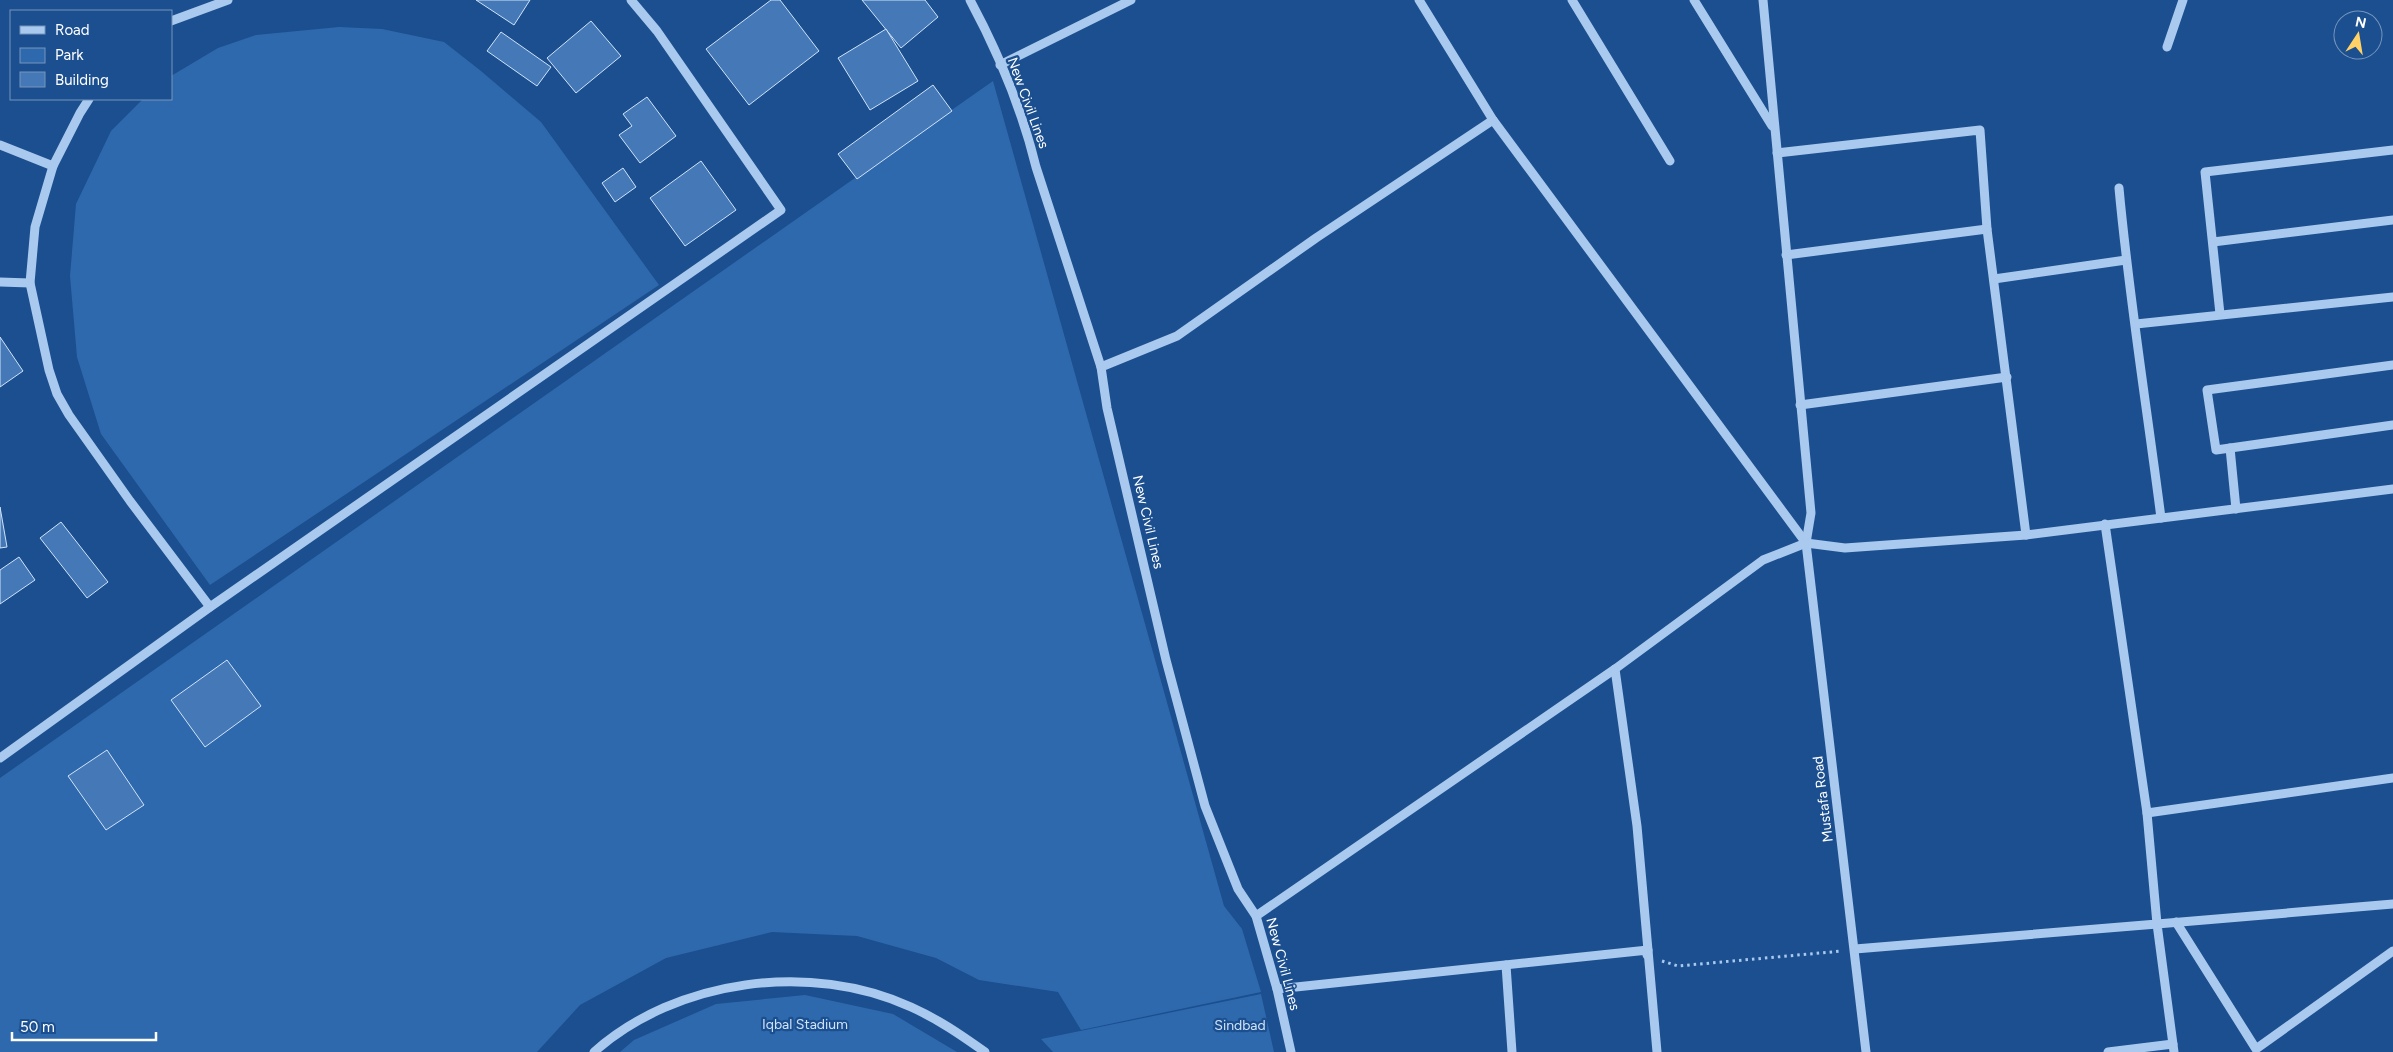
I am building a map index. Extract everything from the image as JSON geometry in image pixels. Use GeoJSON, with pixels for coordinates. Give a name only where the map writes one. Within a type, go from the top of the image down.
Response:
{"type":"FeatureCollection","features":[{"type":"Feature","properties":{"kind":"street"},"geometry":{"type":"LineString","coordinates":[[172,21],[228,0]]}},
{"type":"Feature","properties":{"kind":"street"},"geometry":{"type":"LineString","coordinates":[[0,758],[210,607],[781,210],[657,31],[631,0]]}},
{"type":"Feature","properties":{"kind":"street","name":"New Civil Lines"},"geometry":{"type":"LineString","coordinates":[[970,0],[984,25],[1029,136],[1036,167],[1101,367],[1107,408],[1166,660],[1205,806],[1238,889],[1256,916],[1277,989],[1291,1052]]}},
{"type":"Feature","properties":{"kind":"street"},"geometry":{"type":"LineString","coordinates":[[1000,65],[1131,0]]}},
{"type":"Feature","properties":{"kind":"street"},"geometry":{"type":"LineString","coordinates":[[1418,0],[1493,120],[1806,543]]}},
{"type":"Feature","properties":{"kind":"street"},"geometry":{"type":"LineString","coordinates":[[1572,0],[1670,161]]}},
{"type":"Feature","properties":{"kind":"street"},"geometry":{"type":"LineString","coordinates":[[1694,0],[1774,129]]}},
{"type":"Feature","properties":{"kind":"street"},"geometry":{"type":"LineString","coordinates":[[1763,0],[1811,513],[1806,543]]}},
{"type":"Feature","properties":{"kind":"street"},"geometry":{"type":"LineString","coordinates":[[2167,47],[2183,0]]}},
{"type":"Feature","properties":{"kind":"street"},"geometry":{"type":"LineString","coordinates":[[88,100],[53,166],[35,227],[30,283],[49,370],[57,394],[130,501],[210,607]]}},
{"type":"Feature","properties":{"kind":"street"},"geometry":{"type":"LineString","coordinates":[[1101,367],[1177,336],[1316,238],[1493,120]]}},
{"type":"Feature","properties":{"kind":"street"},"geometry":{"type":"LineString","coordinates":[[1777,153],[1980,130],[1987,229],[2026,535]]}},
{"type":"Feature","properties":{"kind":"street"},"geometry":{"type":"LineString","coordinates":[[0,145],[53,166]]}},
{"type":"Feature","properties":{"kind":"street"},"geometry":{"type":"LineString","coordinates":[[2220,314],[2206,172],[2393,150]]}},
{"type":"Feature","properties":{"kind":"street"},"geometry":{"type":"LineString","coordinates":[[2119,188],[2126,260],[2161,518]]}},
{"type":"Feature","properties":{"kind":"street"},"geometry":{"type":"LineString","coordinates":[[2213,242],[2393,220]]}},
{"type":"Feature","properties":{"kind":"street"},"geometry":{"type":"LineString","coordinates":[[1786,255],[1987,229]]}},
{"type":"Feature","properties":{"kind":"street"},"geometry":{"type":"LineString","coordinates":[[1994,279],[2126,260]]}},
{"type":"Feature","properties":{"kind":"street"},"geometry":{"type":"LineString","coordinates":[[0,282],[30,283]]}},
{"type":"Feature","properties":{"kind":"street"},"geometry":{"type":"LineString","coordinates":[[2136,324],[2393,297]]}},
{"type":"Feature","properties":{"kind":"street"},"geometry":{"type":"LineString","coordinates":[[2393,365],[2207,390],[2216,450],[2393,425]]}},
{"type":"Feature","properties":{"kind":"street"},"geometry":{"type":"LineString","coordinates":[[1800,405],[2006,377]]}},
{"type":"Feature","properties":{"kind":"street"},"geometry":{"type":"LineString","coordinates":[[2230,448],[2236,509]]}},
{"type":"Feature","properties":{"kind":"street"},"geometry":{"type":"LineString","coordinates":[[1256,916],[1615,670],[1763,560],[1806,543],[1845,548],[2026,535],[2393,489]]}},
{"type":"Feature","properties":{"kind":"street"},"geometry":{"type":"LineString","coordinates":[[2105,524],[2147,813],[2157,924],[2174,1048],[2108,1052]]}},
{"type":"Feature","properties":{"kind":"street","name":"Mustafa Road"},"geometry":{"type":"LineString","coordinates":[[1806,543],[1866,1052]]}},
{"type":"Feature","properties":{"kind":"street"},"geometry":{"type":"LineString","coordinates":[[1615,670],[1637,826],[1657,1052]]}},
{"type":"Feature","properties":{"kind":"street"},"geometry":{"type":"LineString","coordinates":[[2147,813],[2393,778]]}},
{"type":"Feature","properties":{"kind":"street"},"geometry":{"type":"LineString","coordinates":[[1855,949],[2393,904]]}},
{"type":"Feature","properties":{"kind":"street"},"geometry":{"type":"LineString","coordinates":[[2176,922],[2256,1048],[2393,952]]}},
{"type":"Feature","properties":{"kind":"street"},"geometry":{"type":"LineString","coordinates":[[1277,989],[1506,965],[1647,954]]}},
{"type":"Feature","properties":{"kind":"street"},"geometry":{"type":"LineString","coordinates":[[1506,965],[1512,1052]]}},
{"type":"Feature","properties":{"kind":"street"},"geometry":{"type":"LineString","coordinates":[[594,1052],[641,1019],[684,1000],[728,988],[774,982],[820,983],[866,991],[910,1006],[950,1027],[985,1052]]}},
{"type":"Feature","properties":{"kind":"path"},"geometry":{"type":"LineString","coordinates":[[1647,954],[1678,966],[1855,949]]}},
{"type":"Feature","properties":{"kind":"green space"},"geometry":{"type":"Polygon","coordinates":[[[339,27],[382,29],[444,42],[541,122],[659,285],[210,585],[101,434],[77,357],[70,276],[76,204],[111,131],[142,100],[172,100],[172,75],[218,48],[256,35],[339,27]]]}},
{"type":"Feature","properties":{"kind":"green space"},"geometry":{"type":"Polygon","coordinates":[[[993,81],[1224,906],[1242,929],[1261,992],[1081,1030],[1058,992],[979,980],[936,958],[857,936],[772,932],[666,958],[580,1005],[537,1052],[0,1052],[0,778],[993,81]]]}},
{"type":"Feature","properties":{"kind":"green space","name":"Sindbad"},"geometry":{"type":"Polygon","coordinates":[[[1261,994],[1274,1052],[1053,1052],[1041,1039],[1261,994]]]}},
{"type":"Feature","properties":{"kind":"green space","name":"Iqbal Stadium"},"geometry":{"type":"Polygon","coordinates":[[[805,995],[893,1014],[957,1052],[620,1052],[634,1040],[716,1004],[805,995]]]}},
{"type":"Feature","properties":{"kind":"building"},"geometry":{"type":"Polygon","coordinates":[[[476,0],[530,0],[514,25],[476,0]]]}},
{"type":"Feature","properties":{"kind":"building"},"geometry":{"type":"Polygon","coordinates":[[[771,0],[780,0],[819,51],[749,105],[706,49],[771,0]]]}},
{"type":"Feature","properties":{"kind":"building"},"geometry":{"type":"Polygon","coordinates":[[[862,0],[925,0],[938,17],[901,48],[862,0]]]}},
{"type":"Feature","properties":{"kind":"building"},"geometry":{"type":"Polygon","coordinates":[[[591,21],[621,56],[576,93],[547,58],[591,21]]]}},
{"type":"Feature","properties":{"kind":"building"},"geometry":{"type":"Polygon","coordinates":[[[886,29],[918,81],[870,110],[838,58],[886,29]]]}},
{"type":"Feature","properties":{"kind":"building"},"geometry":{"type":"Polygon","coordinates":[[[501,32],[551,67],[537,86],[487,51],[501,32]]]}},
{"type":"Feature","properties":{"kind":"building"},"geometry":{"type":"Polygon","coordinates":[[[933,85],[952,111],[857,179],[838,154],[933,85]]]}},
{"type":"Feature","properties":{"kind":"building"},"geometry":{"type":"Polygon","coordinates":[[[647,97],[676,136],[640,163],[619,135],[632,126],[623,114],[647,97]]]}},
{"type":"Feature","properties":{"kind":"building"},"geometry":{"type":"Polygon","coordinates":[[[701,161],[736,210],[685,246],[650,198],[701,161]]]}},
{"type":"Feature","properties":{"kind":"building"},"geometry":{"type":"Polygon","coordinates":[[[623,168],[636,187],[615,202],[602,183],[623,168]]]}},
{"type":"Feature","properties":{"kind":"building"},"geometry":{"type":"Polygon","coordinates":[[[0,337],[23,371],[0,387],[0,337]]]}},
{"type":"Feature","properties":{"kind":"building"},"geometry":{"type":"Polygon","coordinates":[[[0,507],[7,547],[0,548],[0,507]]]}},
{"type":"Feature","properties":{"kind":"building"},"geometry":{"type":"Polygon","coordinates":[[[61,522],[108,582],[87,598],[40,538],[61,522]]]}},
{"type":"Feature","properties":{"kind":"building"},"geometry":{"type":"Polygon","coordinates":[[[19,557],[35,580],[0,604],[0,570],[19,557]]]}},
{"type":"Feature","properties":{"kind":"building"},"geometry":{"type":"Polygon","coordinates":[[[227,660],[261,706],[205,747],[171,700],[227,660]]]}},
{"type":"Feature","properties":{"kind":"building"},"geometry":{"type":"Polygon","coordinates":[[[107,750],[144,805],[106,830],[68,776],[107,750]]]}}]}
